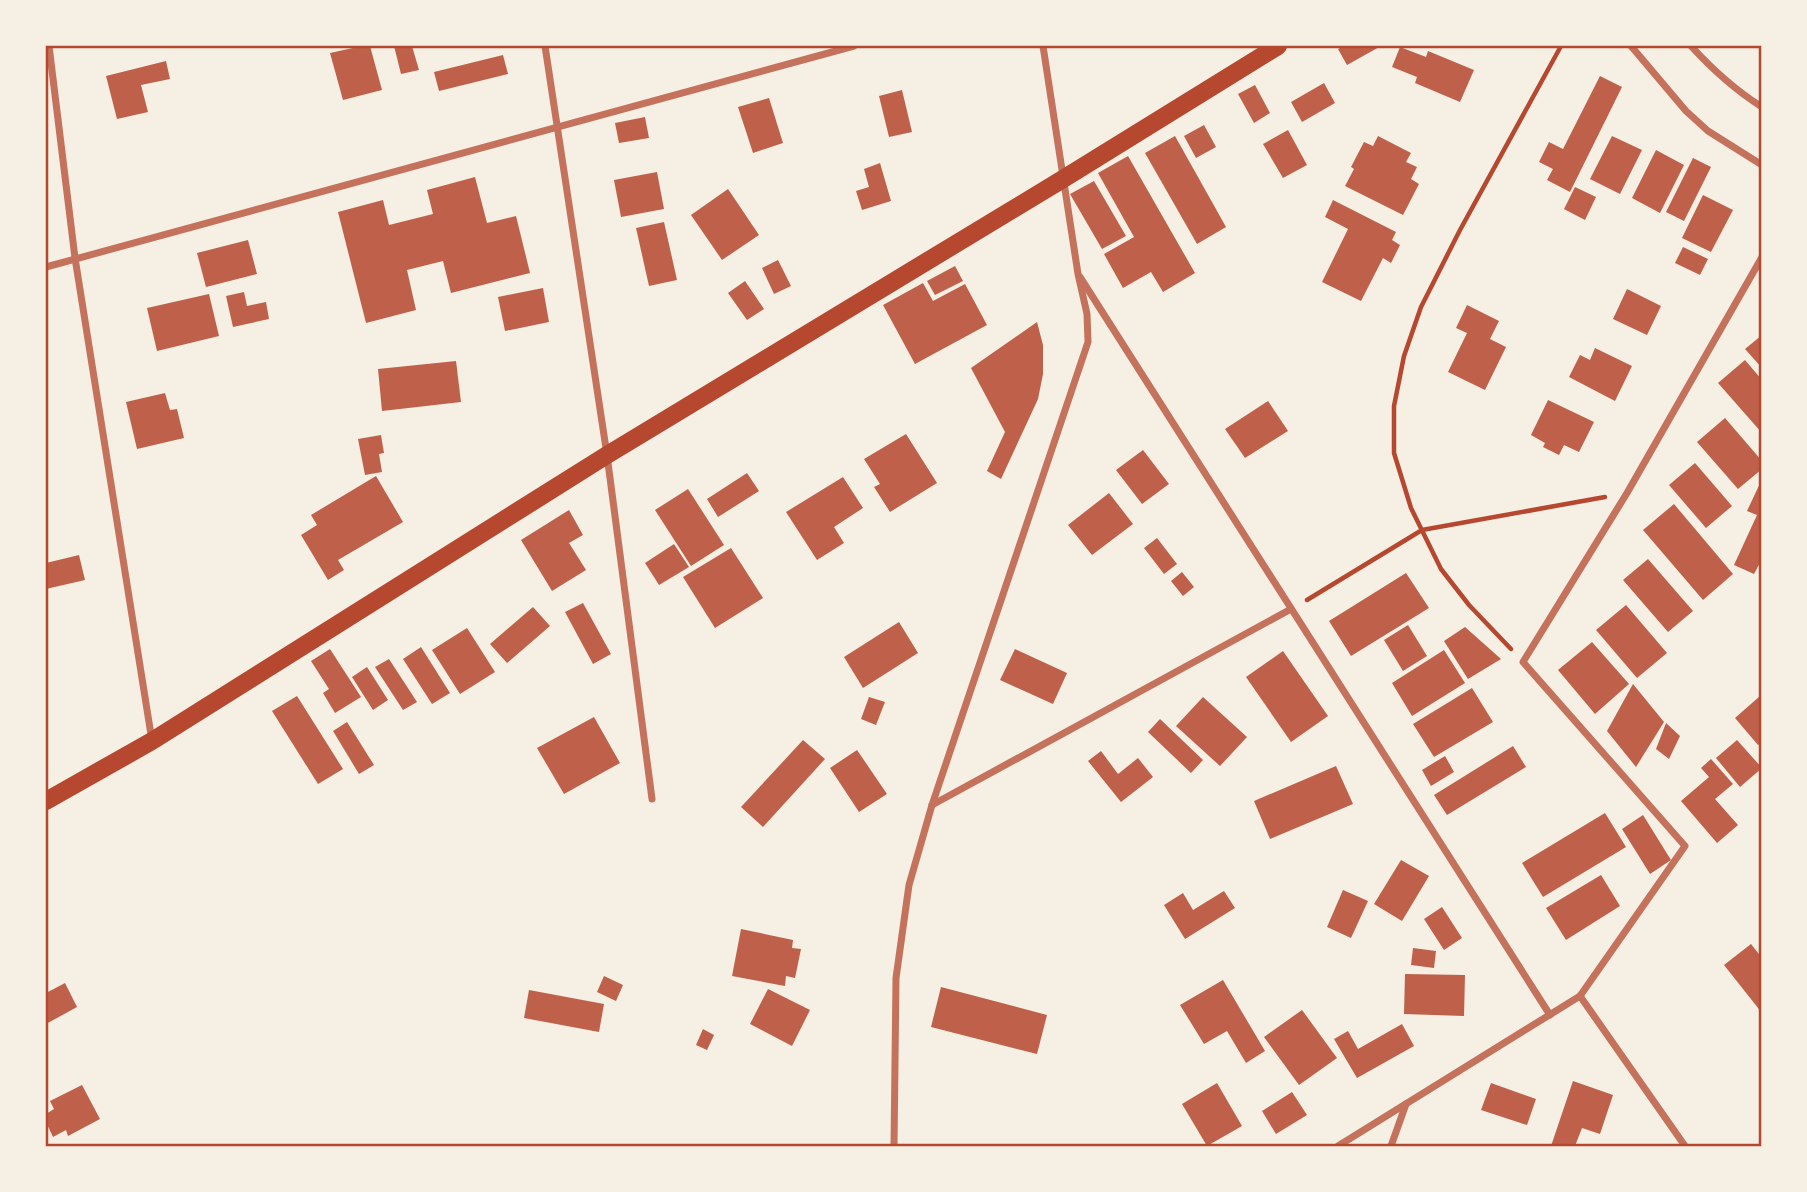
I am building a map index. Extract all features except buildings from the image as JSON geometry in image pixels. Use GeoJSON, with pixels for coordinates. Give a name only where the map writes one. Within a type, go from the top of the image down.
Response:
{"type":"FeatureCollection","features":[{"type":"Feature","properties":{"kind":"main road"},"geometry":{"type":"LineString","coordinates":[[46,800],[152,741],[607,455],[1278,46]]}},
{"type":"Feature","properties":{"kind":"street"},"geometry":{"type":"LineString","coordinates":[[49,46],[75,258],[152,741]]}},
{"type":"Feature","properties":{"kind":"street"},"geometry":{"type":"LineString","coordinates":[[545,46],[607,455],[652,799]]}},
{"type":"Feature","properties":{"kind":"street"},"geometry":{"type":"LineString","coordinates":[[46,267],[854,46]]}},
{"type":"Feature","properties":{"kind":"street"},"geometry":{"type":"LineString","coordinates":[[894,1146],[896,978],[909,885],[932,805],[1088,342],[1087,314],[1078,274],[1043,46]]}},
{"type":"Feature","properties":{"kind":"street"},"geometry":{"type":"LineString","coordinates":[[1631,46],[1686,111],[1708,131],[1762,165]]}},
{"type":"Feature","properties":{"kind":"street"},"geometry":{"type":"LineString","coordinates":[[1691,46],[1712,69],[1762,107]]}},
{"type":"Feature","properties":{"kind":"street"},"geometry":{"type":"LineString","coordinates":[[1338,1146],[1580,996],[1685,846],[1523,662],[1627,493],[1762,257]]}},
{"type":"Feature","properties":{"kind":"street"},"geometry":{"type":"LineString","coordinates":[[1078,274],[1550,1015]]}},
{"type":"Feature","properties":{"kind":"street"},"geometry":{"type":"LineString","coordinates":[[932,805],[1291,609]]}},
{"type":"Feature","properties":{"kind":"street"},"geometry":{"type":"LineString","coordinates":[[1580,996],[1685,1146]]}},
{"type":"Feature","properties":{"kind":"street"},"geometry":{"type":"LineString","coordinates":[[1391,1146],[1406,1104]]}},
{"type":"Feature","properties":{"kind":"path"},"geometry":{"type":"LineString","coordinates":[[1523,662],[1469,605],[1441,569],[1410,508],[1394,453],[1394,406],[1404,356],[1421,307],[1561,46]]}},
{"type":"Feature","properties":{"kind":"path"},"geometry":{"type":"LineString","coordinates":[[1291,609],[1422,530],[1627,493]]}}]}
